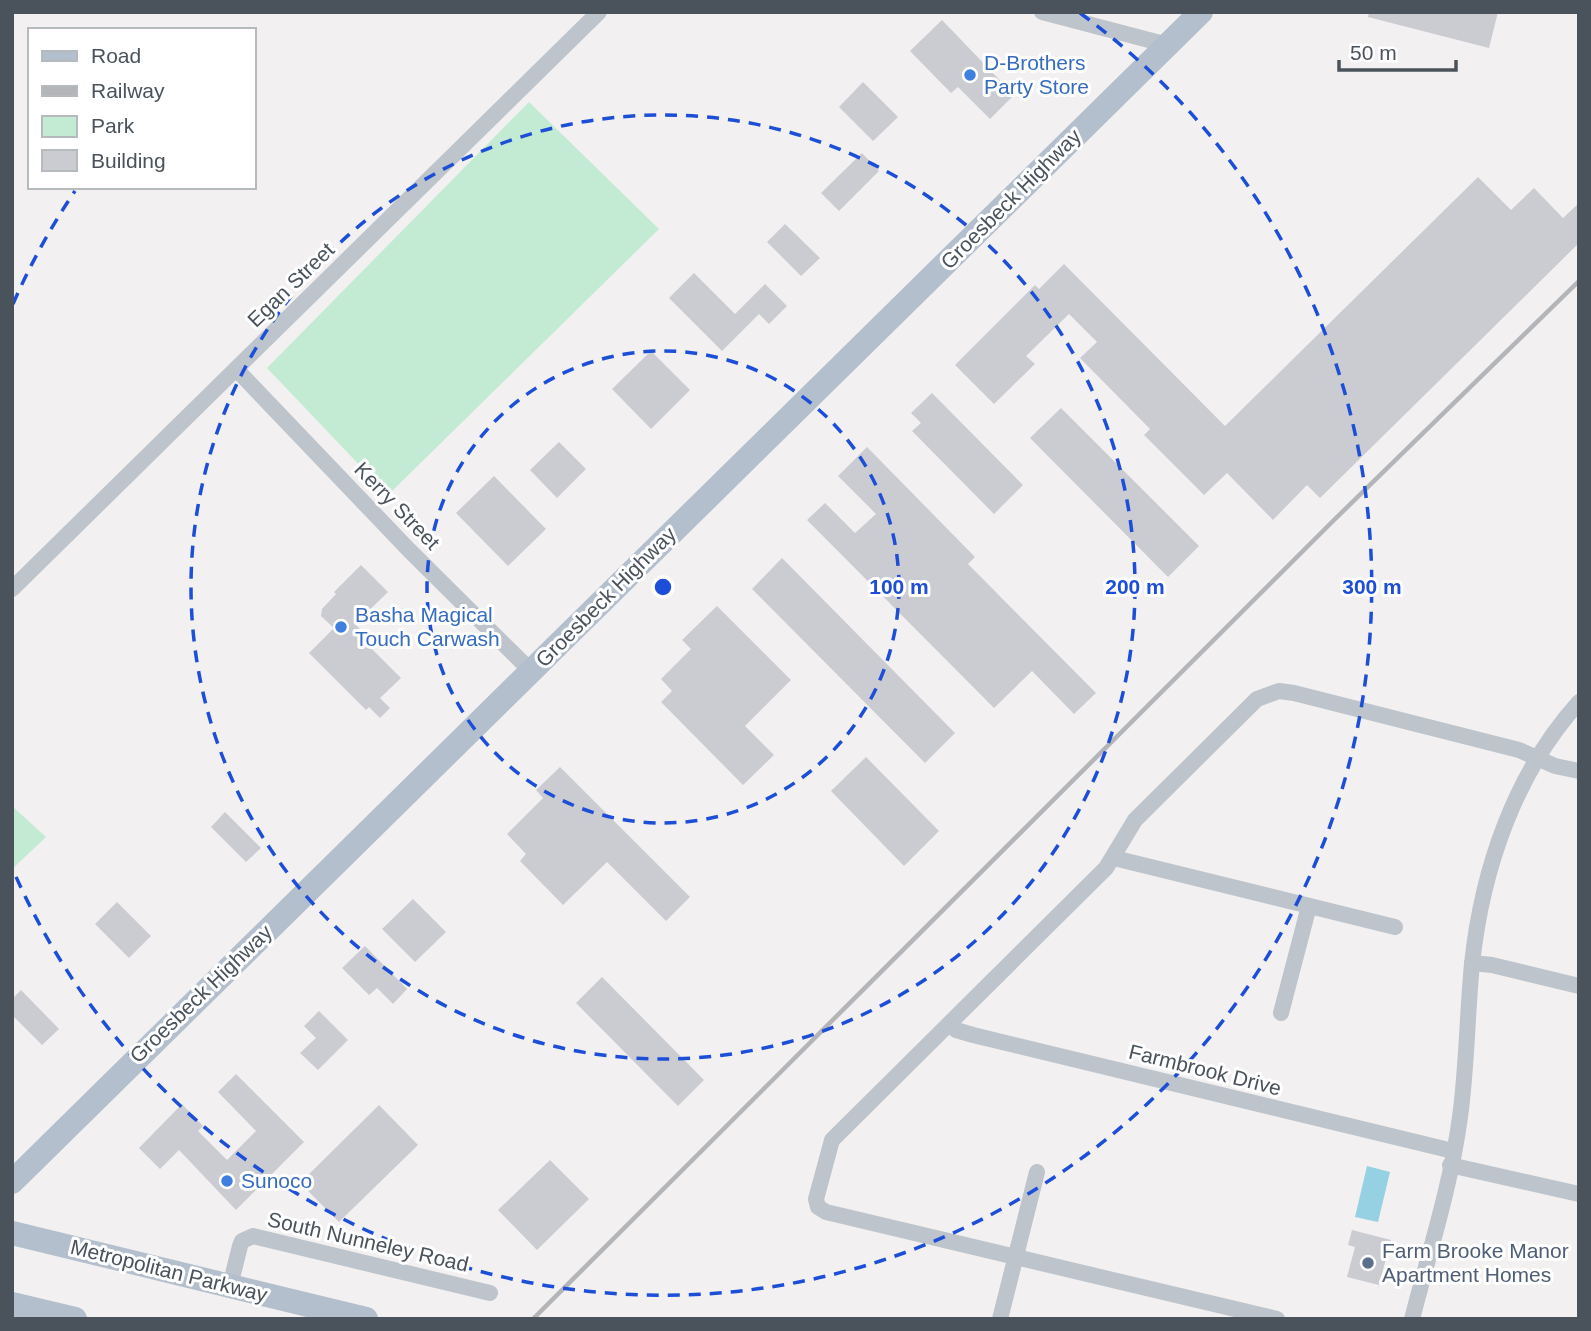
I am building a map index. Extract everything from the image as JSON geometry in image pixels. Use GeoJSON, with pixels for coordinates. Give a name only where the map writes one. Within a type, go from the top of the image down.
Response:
{"type":"FeatureCollection","features":[{"type":"Feature","properties":{"kind":"main road","name":"Groesbeck Highway"},"geometry":{"type":"LineString","coordinates":[[12,1182],[1201,12]]}},
{"type":"Feature","properties":{"kind":"main road","name":"Metropolitan Parkway"},"geometry":{"type":"LineString","coordinates":[[12,1233],[366,1319]]}},
{"type":"Feature","properties":{"kind":"main road"},"geometry":{"type":"LineString","coordinates":[[12,1304],[75,1319]]}},
{"type":"Feature","properties":{"kind":"street","name":"Egan Street"},"geometry":{"type":"LineString","coordinates":[[12,589],[599,12]]}},
{"type":"Feature","properties":{"kind":"street"},"geometry":{"type":"LineString","coordinates":[[1042,12],[1168,44]]}},
{"type":"Feature","properties":{"kind":"street","name":"Kerry Street"},"geometry":{"type":"LineString","coordinates":[[236,369],[409,550],[531,671]]}},
{"type":"Feature","properties":{"kind":"street"},"geometry":{"type":"LineString","coordinates":[[1277,1319],[827,1212],[818,1207],[816,1199],[832,1140],[1114,858],[1135,820],[1257,699],[1267,694],[1294,693],[1519,750],[1579,772]]}},
{"type":"Feature","properties":{"kind":"street"},"geometry":{"type":"LineString","coordinates":[[1412,1319],[1452,1158],[1465,1073],[1472,963],[1479,916],[1495,855],[1507,818],[1537,758],[1560,723],[1579,702]]}},
{"type":"Feature","properties":{"kind":"street"},"geometry":{"type":"LineString","coordinates":[[1114,858],[1395,927]]}},
{"type":"Feature","properties":{"kind":"street"},"geometry":{"type":"LineString","coordinates":[[1281,1013],[1309,906]]}},
{"type":"Feature","properties":{"kind":"street"},"geometry":{"type":"LineString","coordinates":[[1472,963],[1492,965],[1579,986]]}},
{"type":"Feature","properties":{"kind":"street","name":"Farmbrook Drive"},"geometry":{"type":"LineString","coordinates":[[950,1024],[956,1030],[973,1035],[1452,1158],[1579,1194]]}},
{"type":"Feature","properties":{"kind":"street"},"geometry":{"type":"LineString","coordinates":[[1000,1319],[1037,1172]]}},
{"type":"Feature","properties":{"kind":"street","name":"South Nunneley Road"},"geometry":{"type":"LineString","coordinates":[[230,1286],[242,1241],[253,1236],[490,1293]]}},
{"type":"Feature","properties":{"kind":"green space"},"geometry":{"type":"Polygon","coordinates":[[[529,102],[659,229],[388,495],[267,368],[529,102]]]}},
{"type":"Feature","properties":{"kind":"green space"},"geometry":{"type":"Polygon","coordinates":[[[12,806],[46,837],[12,869],[12,806]]]}},
{"type":"Feature","properties":{"kind":"water"},"geometry":{"type":"Polygon","coordinates":[[[1367,1166],[1390,1172],[1378,1222],[1355,1217],[1367,1166]]]}},
{"type":"Feature","properties":{"kind":"building"},"geometry":{"type":"Polygon","coordinates":[[[1369,12],[1498,12],[1489,48],[1368,17],[1369,12]]]}},
{"type":"Feature","properties":{"kind":"building"},"geometry":{"type":"Polygon","coordinates":[[[942,20],[1014,95],[990,119],[958,87],[951,93],[910,51],[942,20]]]}},
{"type":"Feature","properties":{"kind":"building"},"geometry":{"type":"Polygon","coordinates":[[[863,82],[898,117],[873,141],[839,107],[863,82]]]}},
{"type":"Feature","properties":{"kind":"building"},"geometry":{"type":"Polygon","coordinates":[[[862,153],[879,171],[839,211],[821,193],[862,153]]]}},
{"type":"Feature","properties":{"kind":"building"},"geometry":{"type":"Polygon","coordinates":[[[1478,177],[1511,210],[1534,188],[1563,218],[1579,203],[1579,243],[1320,498],[1307,485],[1273,520],[1227,473],[1204,495],[1144,435],[1150,429],[1080,358],[1097,342],[1069,314],[1026,356],[1035,364],[994,404],[955,365],[1035,285],[1039,289],[1064,264],[1225,426],[1478,177]]]}},
{"type":"Feature","properties":{"kind":"building"},"geometry":{"type":"Polygon","coordinates":[[[785,224],[820,258],[801,276],[767,242],[785,224]]]}},
{"type":"Feature","properties":{"kind":"building"},"geometry":{"type":"Polygon","coordinates":[[[694,273],[735,314],[765,284],[787,306],[769,324],[759,314],[722,351],[669,298],[694,273]]]}},
{"type":"Feature","properties":{"kind":"building"},"geometry":{"type":"Polygon","coordinates":[[[651,351],[690,390],[651,429],[612,389],[651,351]]]}},
{"type":"Feature","properties":{"kind":"building"},"geometry":{"type":"Polygon","coordinates":[[[932,393],[1023,485],[994,514],[912,431],[921,423],[911,413],[932,393]]]}},
{"type":"Feature","properties":{"kind":"building"},"geometry":{"type":"Polygon","coordinates":[[[1061,408],[1199,546],[1168,577],[1030,438],[1061,408]]]}},
{"type":"Feature","properties":{"kind":"building"},"geometry":{"type":"Polygon","coordinates":[[[559,442],[586,469],[557,498],[530,470],[559,442]]]}},
{"type":"Feature","properties":{"kind":"building"},"geometry":{"type":"Polygon","coordinates":[[[867,447],[975,557],[968,564],[1096,693],[1074,714],[1032,671],[994,708],[807,520],[825,503],[855,533],[876,514],[838,476],[867,447]]]}},
{"type":"Feature","properties":{"kind":"building"},"geometry":{"type":"Polygon","coordinates":[[[494,476],[546,529],[508,566],[456,513],[494,476]]]}},
{"type":"Feature","properties":{"kind":"building"},"geometry":{"type":"Polygon","coordinates":[[[782,558],[955,733],[925,763],[752,589],[782,558]]]}},
{"type":"Feature","properties":{"kind":"building"},"geometry":{"type":"Polygon","coordinates":[[[361,565],[388,592],[355,624],[375,644],[371,648],[401,678],[380,698],[390,708],[380,718],[369,707],[366,710],[309,653],[334,628],[321,616],[322,609],[336,594],[334,592],[361,565]]]}},
{"type":"Feature","properties":{"kind":"building"},"geometry":{"type":"Polygon","coordinates":[[[717,606],[791,680],[745,726],[774,755],[743,785],[661,702],[672,691],[661,679],[691,649],[682,640],[717,606]]]}},
{"type":"Feature","properties":{"kind":"building"},"geometry":{"type":"Polygon","coordinates":[[[866,757],[939,831],[904,866],[831,791],[866,757]]]}},
{"type":"Feature","properties":{"kind":"building"},"geometry":{"type":"Polygon","coordinates":[[[560,767],[690,897],[666,921],[607,862],[563,905],[520,861],[526,854],[507,834],[543,798],[536,790],[560,767]]]}},
{"type":"Feature","properties":{"kind":"building"},"geometry":{"type":"Polygon","coordinates":[[[225,812],[261,848],[246,862],[211,827],[225,812]]]}},
{"type":"Feature","properties":{"kind":"building"},"geometry":{"type":"Polygon","coordinates":[[[413,899],[446,932],[415,962],[382,929],[413,899]]]}},
{"type":"Feature","properties":{"kind":"building"},"geometry":{"type":"Polygon","coordinates":[[[117,902],[151,936],[129,958],[95,924],[117,902]]]}},
{"type":"Feature","properties":{"kind":"building"},"geometry":{"type":"Polygon","coordinates":[[[365,946],[407,989],[393,1004],[377,988],[369,995],[342,968],[365,946]]]}},
{"type":"Feature","properties":{"kind":"building"},"geometry":{"type":"Polygon","coordinates":[[[602,977],[704,1080],[678,1106],[576,1003],[602,977]]]}},
{"type":"Feature","properties":{"kind":"building"},"geometry":{"type":"Polygon","coordinates":[[[21,990],[59,1029],[42,1045],[12,1015],[12,999],[21,990]]]}},
{"type":"Feature","properties":{"kind":"building"},"geometry":{"type":"Polygon","coordinates":[[[319,1011],[348,1040],[318,1070],[300,1053],[316,1038],[304,1026],[319,1011]]]}},
{"type":"Feature","properties":{"kind":"building"},"geometry":{"type":"Polygon","coordinates":[[[236,1074],[304,1142],[236,1210],[179,1150],[160,1169],[139,1148],[182,1104],[203,1126],[198,1131],[227,1160],[256,1131],[218,1092],[236,1074]]]}},
{"type":"Feature","properties":{"kind":"building"},"geometry":{"type":"Polygon","coordinates":[[[379,1105],[418,1145],[339,1222],[300,1183],[379,1105]]]}},
{"type":"Feature","properties":{"kind":"building"},"geometry":{"type":"Polygon","coordinates":[[[550,1160],[589,1199],[537,1250],[498,1210],[550,1160]]]}},
{"type":"Feature","properties":{"kind":"building","name":"Farm Brooke Manor Apartment Homes"},"geometry":{"type":"Polygon","coordinates":[[[1352,1230],[1391,1240],[1379,1285],[1347,1277],[1355,1247],[1348,1245],[1352,1230]]]}},
{"type":"Feature","properties":{"kind":"railway"},"geometry":{"type":"LineString","coordinates":[[533,1319],[1333,521],[1579,281]]}},
{"type":"Feature","properties":{"kind":"place","name":"D-Brothers Party Store"},"geometry":{"type":"Point","coordinates":[970,75]}},
{"type":"Feature","properties":{"kind":"place","name":"Basha Magical Touch Carwash"},"geometry":{"type":"Point","coordinates":[341,627]}},
{"type":"Feature","properties":{"kind":"place","name":"Sunoco"},"geometry":{"type":"Point","coordinates":[227,1181]}},
{"type":"Feature","properties":{"kind":"place","name":"Farm Brooke Manor Apartment Homes"},"geometry":{"type":"Point","coordinates":[1368,1263]}}]}
